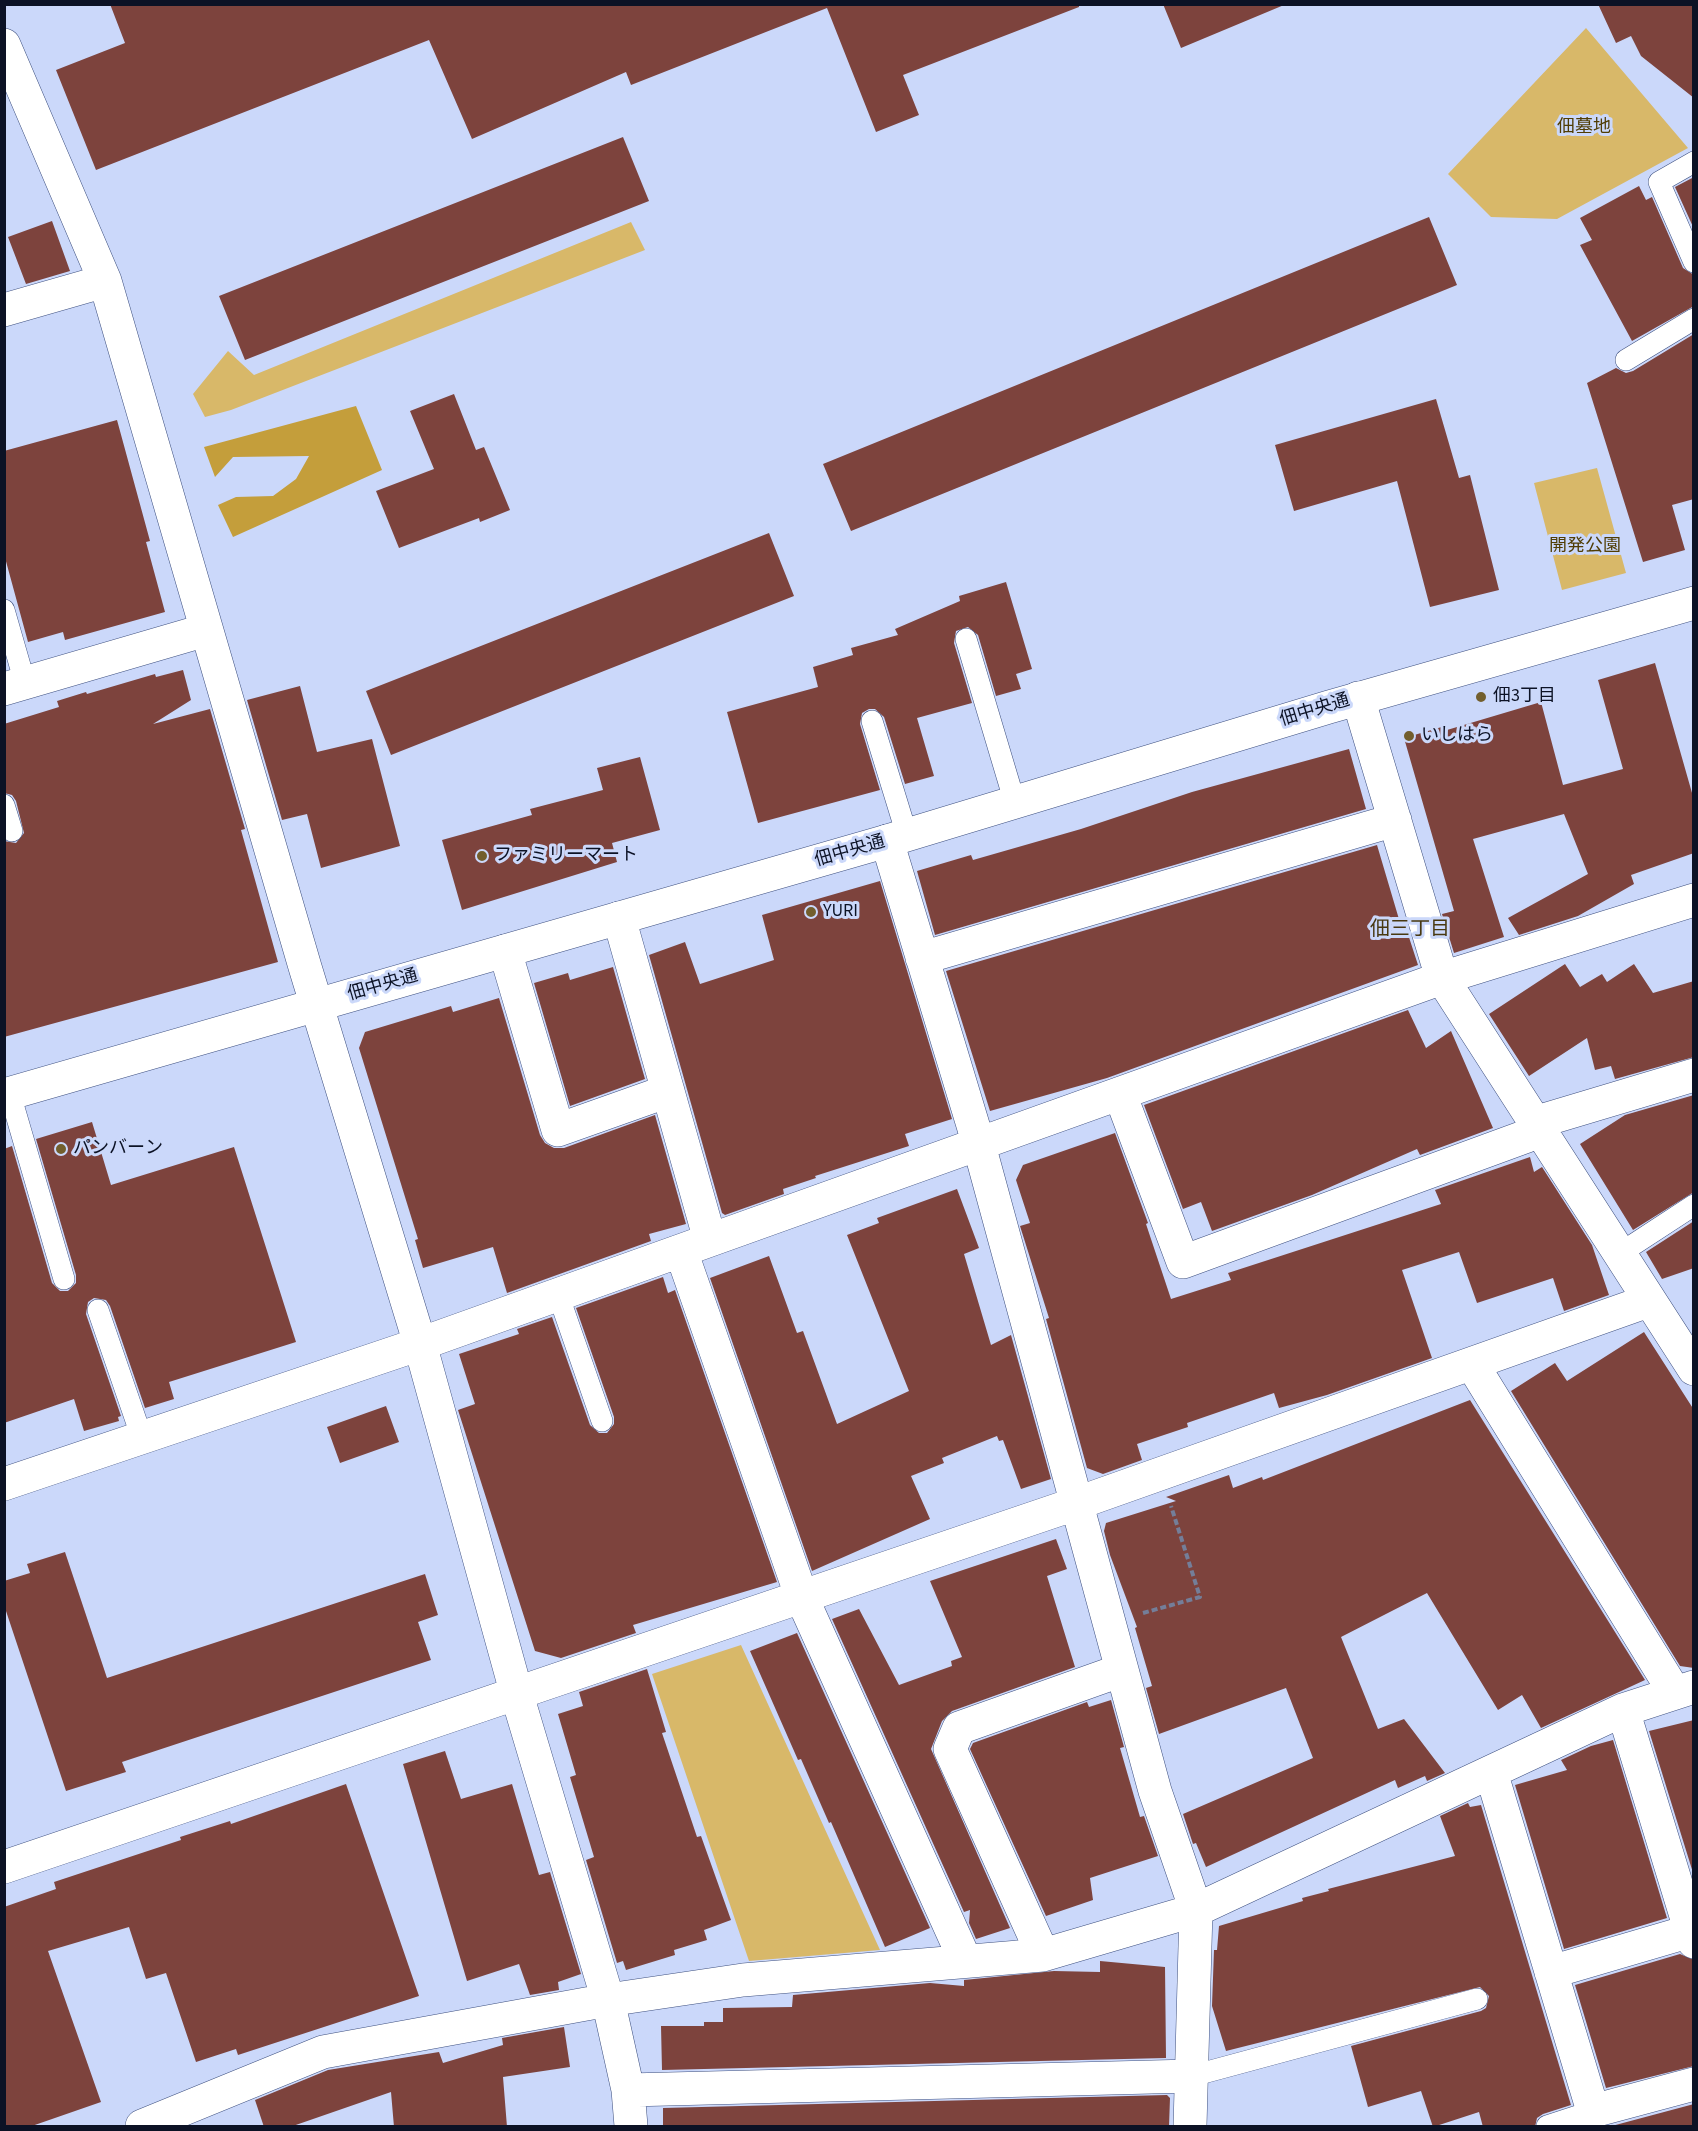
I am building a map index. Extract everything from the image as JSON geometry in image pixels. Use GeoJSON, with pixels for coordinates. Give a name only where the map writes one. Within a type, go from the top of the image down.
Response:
{"type":"FeatureCollection","features":[{"type":"Feature","properties":{"kind":"street"},"geometry":{"type":"LineString","coordinates":[[4,45],[105,281],[316,1005],[420,1344],[517,1695],[608,2000],[628,2090],[631,2127]]}},
{"type":"Feature","properties":{"kind":"street"},"geometry":{"type":"LineString","coordinates":[[4,310],[105,281]]}},
{"type":"Feature","properties":{"kind":"street","name":"佃中央通"},"geometry":{"type":"LineString","coordinates":[[7,1095],[897,838],[1358,698],[1694,603]]}},
{"type":"Feature","properties":{"kind":"street"},"geometry":{"type":"LineString","coordinates":[[15,686],[206,630]]}},
{"type":"Feature","properties":{"kind":"street"},"geometry":{"type":"LineString","coordinates":[[1358,698],[1442,978],[1537,1122],[1648,1301],[1694,1370]]}},
{"type":"Feature","properties":{"kind":"street"},"geometry":{"type":"LineString","coordinates":[[922,958],[1395,820]]}},
{"type":"Feature","properties":{"kind":"street"},"geometry":{"type":"LineString","coordinates":[[897,838],[922,958],[979,1145],[1155,1791],[1196,1910],[1190,2127]]}},
{"type":"Feature","properties":{"kind":"street"},"geometry":{"type":"LineString","coordinates":[[4,1484],[420,1344],[1442,978],[1694,900]]}},
{"type":"Feature","properties":{"kind":"street"},"geometry":{"type":"LineString","coordinates":[[619,918],[668,1091],[696,1246],[802,1598],[965,1960]]}},
{"type":"Feature","properties":{"kind":"street"},"geometry":{"type":"LineString","coordinates":[[505,951],[558,1130],[668,1091]]}},
{"type":"Feature","properties":{"kind":"street"},"geometry":{"type":"LineString","coordinates":[[1120,1094],[1183,1262],[1527,1136],[1537,1122],[1694,1075]]}},
{"type":"Feature","properties":{"kind":"street"},"geometry":{"type":"LineString","coordinates":[[4,1867],[802,1598],[1648,1301]]}},
{"type":"Feature","properties":{"kind":"street"},"geometry":{"type":"LineString","coordinates":[[142,2127],[323,2052],[608,2000],[743,1980],[1043,1955],[1196,1910],[1623,1710],[1684,1690],[1472,1364]]}},
{"type":"Feature","properties":{"kind":"street"},"geometry":{"type":"LineString","coordinates":[[1043,1955],[950,1749],[959,1728],[1122,1670]]}},
{"type":"Feature","properties":{"kind":"street"},"geometry":{"type":"LineString","coordinates":[[1551,1972],[1692,1934],[1623,1710]]}},
{"type":"Feature","properties":{"kind":"street"},"geometry":{"type":"LineString","coordinates":[[1491,1772],[1593,2110],[1694,2084]]}},
{"type":"Feature","properties":{"kind":"street"},"geometry":{"type":"LineString","coordinates":[[628,2090],[1192,2076]]}},
{"type":"Feature","properties":{"kind":"lane"},"geometry":{"type":"LineString","coordinates":[[1694,162],[1659,182],[1694,262]]}},
{"type":"Feature","properties":{"kind":"lane"},"geometry":{"type":"LineString","coordinates":[[1626,360],[1694,319]]}},
{"type":"Feature","properties":{"kind":"lane"},"geometry":{"type":"LineString","coordinates":[[4,610],[15,686]]}},
{"type":"Feature","properties":{"kind":"lane"},"geometry":{"type":"LineString","coordinates":[[966,639],[1015,803]]}},
{"type":"Feature","properties":{"kind":"lane"},"geometry":{"type":"LineString","coordinates":[[872,721],[897,838]]}},
{"type":"Feature","properties":{"kind":"lane"},"geometry":{"type":"LineString","coordinates":[[4,805],[12,831]]}},
{"type":"Feature","properties":{"kind":"lane"},"geometry":{"type":"LineString","coordinates":[[7,1095],[64,1278]]}},
{"type":"Feature","properties":{"kind":"lane"},"geometry":{"type":"LineString","coordinates":[[1619,1254],[1694,1205]]}},
{"type":"Feature","properties":{"kind":"lane"},"geometry":{"type":"LineString","coordinates":[[558,1294],[602,1422]]}},
{"type":"Feature","properties":{"kind":"lane"},"geometry":{"type":"LineString","coordinates":[[98,1310],[142,1438]]}},
{"type":"Feature","properties":{"kind":"lane"},"geometry":{"type":"LineString","coordinates":[[1192,2076],[1477,1999]]}},
{"type":"Feature","properties":{"kind":"lane"},"geometry":{"type":"LineString","coordinates":[[1548,2127],[1593,2110]]}},
{"type":"Feature","properties":{"kind":"path"},"geometry":{"type":"LineString","coordinates":[[1108,1623],[1200,1597],[1160,1474]]}},
{"type":"Feature","properties":{"kind":"green space","name":"佃墓地"},"geometry":{"type":"Polygon","coordinates":[[[1586,28],[1688,148],[1557,219],[1491,217],[1448,174],[1586,28]]]}},
{"type":"Feature","properties":{"kind":"green space"},"geometry":{"type":"Polygon","coordinates":[[[631,222],[645,250],[231,410],[205,417],[193,394],[228,351],[254,375],[631,222]]]}},
{"type":"Feature","properties":{"kind":"green space","name":"開発公園"},"geometry":{"type":"Polygon","coordinates":[[[1597,468],[1626,573],[1562,590],[1534,483],[1597,468]]]}},
{"type":"Feature","properties":{"kind":"green space"},"geometry":{"type":"Polygon","coordinates":[[[741,1645],[880,1950],[749,1961],[652,1674],[741,1645]]]}},
{"type":"Feature","properties":{"kind":"shaded area"},"geometry":{"type":"Polygon","coordinates":[[[356,406],[382,470],[233,537],[218,505],[236,497],[273,496],[296,479],[309,456],[233,457],[215,477],[204,447],[356,406]]]}},
{"type":"Feature","properties":{"kind":"building"},"geometry":{"type":"Polygon","coordinates":[[[110,4],[1079,4],[1079,7],[903,75],[919,115],[876,132],[827,8],[631,85],[626,72],[472,139],[429,40],[96,170],[56,70],[125,43],[110,4]]]}},
{"type":"Feature","properties":{"kind":"building"},"geometry":{"type":"Polygon","coordinates":[[[1163,4],[1284,4],[1284,5],[1181,48],[1163,4]]]}},
{"type":"Feature","properties":{"kind":"building"},"geometry":{"type":"Polygon","coordinates":[[[1598,4],[1694,4],[1694,98],[1641,56],[1631,36],[1616,43],[1598,4]]]}},
{"type":"Feature","properties":{"kind":"building"},"geometry":{"type":"Polygon","coordinates":[[[623,137],[649,201],[245,360],[219,296],[623,137]]]}},
{"type":"Feature","properties":{"kind":"building"},"geometry":{"type":"Polygon","coordinates":[[[1694,177],[1694,229],[1675,187],[1694,177]]]}},
{"type":"Feature","properties":{"kind":"building"},"geometry":{"type":"Polygon","coordinates":[[[1639,186],[1646,200],[1652,197],[1683,268],[1694,275],[1694,306],[1632,341],[1580,245],[1592,240],[1580,218],[1639,186]]]}},
{"type":"Feature","properties":{"kind":"building"},"geometry":{"type":"Polygon","coordinates":[[[1429,217],[1457,285],[851,531],[823,464],[1429,217]]]}},
{"type":"Feature","properties":{"kind":"building"},"geometry":{"type":"Polygon","coordinates":[[[52,221],[70,271],[26,284],[8,237],[52,221]]]}},
{"type":"Feature","properties":{"kind":"building"},"geometry":{"type":"Polygon","coordinates":[[[1694,334],[1694,499],[1672,505],[1685,550],[1643,562],[1587,383],[1616,368],[1626,373],[1633,371],[1694,334]]]}},
{"type":"Feature","properties":{"kind":"building"},"geometry":{"type":"Polygon","coordinates":[[[454,394],[476,450],[484,447],[510,510],[480,522],[479,518],[399,548],[376,491],[434,469],[410,411],[454,394]]]}},
{"type":"Feature","properties":{"kind":"building"},"geometry":{"type":"Polygon","coordinates":[[[1436,399],[1459,478],[1470,475],[1499,590],[1430,607],[1397,481],[1294,511],[1275,445],[1436,399]]]}},
{"type":"Feature","properties":{"kind":"building"},"geometry":{"type":"Polygon","coordinates":[[[117,420],[150,541],[146,542],[165,612],[65,640],[63,632],[28,642],[4,554],[4,451],[117,420]]]}},
{"type":"Feature","properties":{"kind":"building"},"geometry":{"type":"Polygon","coordinates":[[[769,533],[794,596],[391,755],[366,691],[769,533]]]}},
{"type":"Feature","properties":{"kind":"building"},"geometry":{"type":"Polygon","coordinates":[[[1006,582],[1032,669],[1016,674],[1021,689],[996,696],[978,635],[968,627],[956,631],[954,643],[972,703],[917,718],[934,776],[905,784],[884,717],[875,709],[869,709],[862,713],[860,724],[880,790],[758,823],[727,712],[818,687],[813,667],[853,655],[851,648],[898,635],[895,629],[960,601],[959,596],[1006,582]]]}},
{"type":"Feature","properties":{"kind":"building"},"geometry":{"type":"Polygon","coordinates":[[[1655,663],[1694,800],[1694,853],[1631,875],[1634,884],[1578,916],[1519,935],[1508,918],[1588,874],[1564,814],[1473,839],[1504,937],[1454,953],[1442,914],[1454,911],[1404,738],[1445,726],[1447,730],[1541,702],[1563,785],[1623,769],[1598,680],[1655,663]]]}},
{"type":"Feature","properties":{"kind":"building"},"geometry":{"type":"Polygon","coordinates":[[[183,670],[191,700],[153,724],[210,709],[245,829],[241,830],[278,962],[4,1037],[4,841],[16,843],[24,833],[16,801],[12,795],[4,793],[4,724],[59,707],[57,701],[86,692],[87,694],[155,674],[156,677],[183,670]]]}},
{"type":"Feature","properties":{"kind":"building"},"geometry":{"type":"Polygon","coordinates":[[[300,686],[317,752],[372,739],[400,846],[321,868],[307,814],[282,820],[247,700],[300,686]]]}},
{"type":"Feature","properties":{"kind":"building"},"geometry":{"type":"Polygon","coordinates":[[[1349,749],[1366,809],[935,935],[917,871],[971,855],[973,860],[1081,829],[1192,792],[1349,749]]]}},
{"type":"Feature","properties":{"kind":"building"},"geometry":{"type":"Polygon","coordinates":[[[640,757],[660,830],[612,843],[617,862],[462,910],[442,840],[532,815],[530,809],[603,790],[597,768],[640,757]]]}},
{"type":"Feature","properties":{"kind":"building"},"geometry":{"type":"Polygon","coordinates":[[[1377,845],[1401,926],[1405,925],[1418,965],[1107,1078],[990,1111],[946,971],[1377,845]]]}},
{"type":"Feature","properties":{"kind":"building"},"geometry":{"type":"Polygon","coordinates":[[[880,881],[952,1119],[905,1134],[909,1146],[815,1176],[816,1178],[783,1189],[784,1194],[725,1215],[722,1213],[649,955],[685,942],[700,984],[774,960],[762,915],[880,881]]]}},
{"type":"Feature","properties":{"kind":"building"},"geometry":{"type":"Polygon","coordinates":[[[1565,964],[1580,987],[1602,974],[1607,982],[1634,964],[1653,993],[1694,981],[1694,1057],[1615,1079],[1611,1066],[1595,1070],[1587,1038],[1529,1076],[1489,1014],[1565,964]]]}},
{"type":"Feature","properties":{"kind":"building"},"geometry":{"type":"Polygon","coordinates":[[[613,967],[645,1079],[570,1106],[534,983],[568,973],[570,980],[613,967]]]}},
{"type":"Feature","properties":{"kind":"building"},"geometry":{"type":"Polygon","coordinates":[[[499,998],[540,1135],[545,1143],[554,1148],[564,1148],[655,1115],[686,1224],[649,1234],[651,1241],[507,1293],[493,1247],[423,1268],[415,1240],[418,1239],[359,1048],[365,1032],[451,1006],[453,1012],[499,998]]]}},
{"type":"Feature","properties":{"kind":"building"},"geometry":{"type":"Polygon","coordinates":[[[1408,1010],[1426,1048],[1451,1031],[1493,1128],[1420,1155],[1417,1149],[1312,1195],[1212,1231],[1201,1202],[1183,1209],[1144,1105],[1408,1010]]]}},
{"type":"Feature","properties":{"kind":"building"},"geometry":{"type":"Polygon","coordinates":[[[1694,1095],[1694,1192],[1633,1230],[1580,1144],[1625,1115],[1694,1095]]]}},
{"type":"Feature","properties":{"kind":"building"},"geometry":{"type":"Polygon","coordinates":[[[92,1122],[111,1185],[234,1147],[296,1342],[169,1382],[174,1399],[145,1408],[110,1306],[106,1300],[94,1298],[88,1302],[86,1314],[121,1416],[118,1417],[119,1421],[84,1431],[74,1399],[4,1423],[4,1149],[12,1146],[52,1283],[60,1291],[68,1291],[76,1283],[76,1275],[36,1139],[92,1122]]]}},
{"type":"Feature","properties":{"kind":"building"},"geometry":{"type":"Polygon","coordinates":[[[1115,1133],[1148,1223],[1146,1224],[1171,1299],[1231,1280],[1228,1273],[1441,1204],[1435,1190],[1530,1157],[1534,1172],[1542,1167],[1592,1245],[1609,1295],[1564,1311],[1553,1278],[1477,1303],[1459,1252],[1402,1270],[1432,1358],[1327,1395],[1279,1408],[1274,1393],[1187,1423],[1188,1427],[1137,1444],[1142,1460],[1103,1474],[1087,1468],[1046,1319],[1049,1318],[1020,1226],[1030,1223],[1016,1180],[1023,1165],[1115,1133]]]}},
{"type":"Feature","properties":{"kind":"building"},"geometry":{"type":"Polygon","coordinates":[[[957,1189],[979,1248],[964,1254],[991,1345],[1011,1335],[1051,1479],[1021,1489],[1003,1440],[999,1441],[997,1436],[942,1458],[944,1463],[911,1476],[930,1519],[812,1571],[710,1278],[769,1256],[797,1333],[803,1331],[837,1424],[909,1391],[847,1235],[879,1223],[877,1218],[957,1189]]]}},
{"type":"Feature","properties":{"kind":"building"},"geometry":{"type":"Polygon","coordinates":[[[1694,1221],[1694,1268],[1662,1279],[1646,1252],[1694,1221]]]}},
{"type":"Feature","properties":{"kind":"building"},"geometry":{"type":"Polygon","coordinates":[[[663,1277],[668,1293],[675,1290],[777,1582],[633,1625],[636,1633],[561,1658],[535,1651],[458,1410],[475,1404],[459,1354],[519,1334],[517,1329],[552,1317],[590,1425],[599,1433],[607,1433],[614,1424],[614,1417],[576,1308],[663,1277]]]}},
{"type":"Feature","properties":{"kind":"building"},"geometry":{"type":"Polygon","coordinates":[[[1644,1332],[1694,1410],[1694,1668],[1680,1666],[1511,1391],[1555,1363],[1567,1381],[1644,1332]]]}},
{"type":"Feature","properties":{"kind":"building"},"geometry":{"type":"Polygon","coordinates":[[[1470,1400],[1645,1680],[1541,1728],[1522,1695],[1498,1710],[1427,1593],[1341,1637],[1378,1729],[1404,1719],[1445,1773],[1427,1781],[1425,1776],[1398,1788],[1395,1780],[1206,1867],[1196,1843],[1193,1844],[1183,1814],[1313,1758],[1286,1688],[1159,1734],[1146,1688],[1152,1686],[1135,1628],[1137,1627],[1110,1555],[1104,1531],[1106,1523],[1176,1501],[1166,1497],[1229,1475],[1233,1488],[1262,1477],[1263,1480],[1470,1400]]]}},
{"type":"Feature","properties":{"kind":"building"},"geometry":{"type":"Polygon","coordinates":[[[386,1406],[399,1442],[340,1463],[327,1427],[386,1406]]]}},
{"type":"Feature","properties":{"kind":"building"},"geometry":{"type":"Polygon","coordinates":[[[1056,1539],[1067,1569],[1047,1576],[1075,1667],[952,1711],[942,1721],[931,1749],[1010,1928],[976,1939],[969,1923],[970,1910],[964,1912],[832,1619],[859,1609],[899,1685],[952,1666],[951,1661],[962,1657],[930,1581],[1056,1539]]]}},
{"type":"Feature","properties":{"kind":"building"},"geometry":{"type":"Polygon","coordinates":[[[65,1552],[107,1678],[425,1574],[438,1615],[418,1622],[431,1660],[122,1762],[126,1772],[66,1791],[4,1605],[4,1581],[30,1573],[27,1564],[65,1552]]]}},
{"type":"Feature","properties":{"kind":"building"},"geometry":{"type":"Polygon","coordinates":[[[797,1633],[930,1928],[885,1947],[831,1822],[829,1823],[801,1759],[798,1760],[750,1651],[797,1633]]]}},
{"type":"Feature","properties":{"kind":"building"},"geometry":{"type":"Polygon","coordinates":[[[647,1669],[666,1732],[662,1733],[697,1837],[701,1836],[731,1920],[704,1930],[707,1940],[674,1950],[675,1955],[626,1970],[623,1961],[617,1963],[586,1860],[594,1857],[570,1777],[576,1775],[558,1714],[583,1706],[579,1692],[647,1669]]]}},
{"type":"Feature","properties":{"kind":"building"},"geometry":{"type":"Polygon","coordinates":[[[1111,1700],[1124,1747],[1120,1748],[1140,1817],[1144,1816],[1158,1856],[1090,1878],[1093,1900],[1046,1916],[970,1749],[973,1743],[1087,1702],[1089,1707],[1111,1700]]]}},
{"type":"Feature","properties":{"kind":"building"},"geometry":{"type":"Polygon","coordinates":[[[1694,1720],[1694,1876],[1649,1731],[1694,1720]]]}},
{"type":"Feature","properties":{"kind":"building"},"geometry":{"type":"Polygon","coordinates":[[[1613,1740],[1667,1918],[1564,1949],[1515,1785],[1567,1770],[1561,1760],[1591,1746],[1613,1740]]]}},
{"type":"Feature","properties":{"kind":"building"},"geometry":{"type":"Polygon","coordinates":[[[445,1751],[461,1799],[512,1784],[539,1875],[550,1872],[581,1974],[558,1982],[559,1990],[530,1995],[519,1964],[467,1981],[403,1764],[445,1751]]]}},
{"type":"Feature","properties":{"kind":"building"},"geometry":{"type":"Polygon","coordinates":[[[346,1784],[419,1996],[238,2055],[236,2049],[196,2062],[166,1973],[146,1979],[129,1927],[48,1951],[101,2102],[29,2127],[4,2127],[4,1907],[56,1889],[54,1882],[181,1840],[180,1837],[230,1821],[231,1824],[346,1784]]]}},
{"type":"Feature","properties":{"kind":"building"},"geometry":{"type":"Polygon","coordinates":[[[1468,1803],[1470,1807],[1481,1805],[1571,2105],[1543,2114],[1537,2118],[1535,2127],[1483,2127],[1479,2112],[1433,2127],[1421,2091],[1368,2107],[1351,2046],[1481,2011],[1486,2008],[1489,1996],[1480,1987],[1226,2051],[1212,2006],[1214,1950],[1217,1950],[1219,1926],[1303,1901],[1302,1898],[1329,1891],[1328,1889],[1455,1856],[1440,1816],[1468,1803]]]}},
{"type":"Feature","properties":{"kind":"building"},"geometry":{"type":"Polygon","coordinates":[[[1680,1954],[1694,1960],[1694,2066],[1606,2088],[1575,1985],[1680,1954]]]}},
{"type":"Feature","properties":{"kind":"building"},"geometry":{"type":"Polygon","coordinates":[[[1100,1961],[1165,1967],[1166,2058],[662,2070],[661,2026],[704,2026],[704,2022],[723,2022],[723,2008],[792,2007],[793,1995],[930,1983],[964,1986],[964,1980],[1054,1971],[1100,1972],[1100,1961]]]}},
{"type":"Feature","properties":{"kind":"building"},"geometry":{"type":"Polygon","coordinates":[[[564,2027],[570,2067],[503,2077],[507,2127],[394,2127],[391,2092],[290,2127],[264,2127],[255,2100],[328,2070],[439,2052],[443,2063],[503,2045],[502,2038],[564,2027]]]}},
{"type":"Feature","properties":{"kind":"building"},"geometry":{"type":"Polygon","coordinates":[[[1167,2095],[1170,2098],[1169,2127],[663,2127],[663,2108],[1167,2095]]]}},
{"type":"Feature","properties":{"kind":"building"},"geometry":{"type":"Polygon","coordinates":[[[1694,2104],[1694,2127],[1608,2127],[1694,2104]]]}},
{"type":"Feature","properties":{"kind":"place","name":"佃3丁目"},"geometry":{"type":"Point","coordinates":[1481,697]}},
{"type":"Feature","properties":{"kind":"place","name":"いしはら"},"geometry":{"type":"Point","coordinates":[1409,736]}},
{"type":"Feature","properties":{"kind":"place","name":"ファミリーマート"},"geometry":{"type":"Point","coordinates":[482,856]}},
{"type":"Feature","properties":{"kind":"place","name":"YURI"},"geometry":{"type":"Point","coordinates":[811,912]}},
{"type":"Feature","properties":{"kind":"place","name":"パンバーン"},"geometry":{"type":"Point","coordinates":[61,1149]}},
{"type":"Feature","properties":{"kind":"district","name":"佃三丁目"},"geometry":{"type":"Point","coordinates":[1410,931]}}]}
